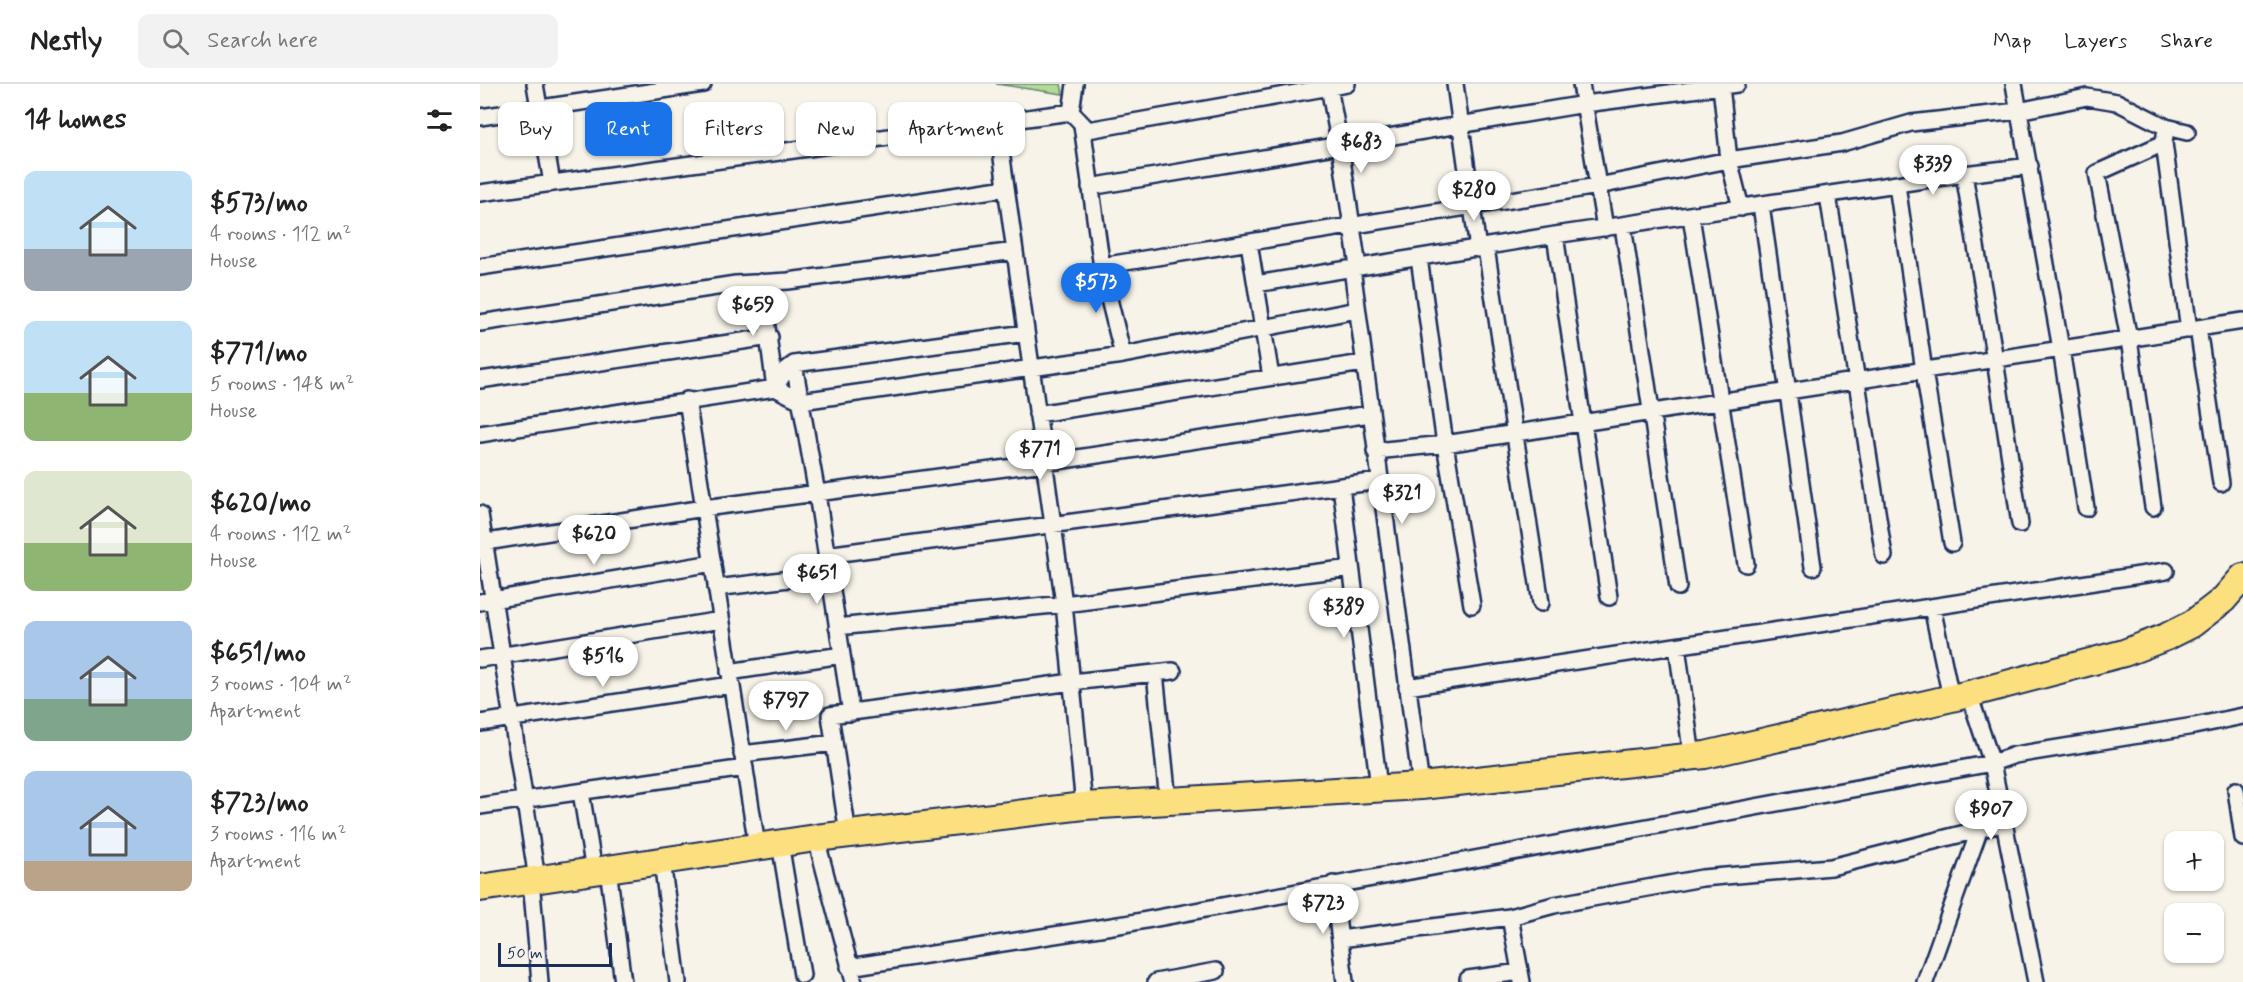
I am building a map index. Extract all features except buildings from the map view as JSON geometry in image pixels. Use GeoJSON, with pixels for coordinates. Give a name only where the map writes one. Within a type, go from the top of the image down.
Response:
{"type":"FeatureCollection","features":[{"type":"Feature","properties":{"kind":"main road"},"geometry":{"type":"LineString","coordinates":[[480,888],[816,838],[1084,806],[1421,786],[1692,757],[1960,696],[2124,653],[2192,624],[2223,600],[2243,577]]}},
{"type":"Feature","properties":{"kind":"street"},"geometry":{"type":"LineString","coordinates":[[535,84],[538,102]]}},
{"type":"Feature","properties":{"kind":"street"},"geometry":{"type":"LineString","coordinates":[[573,103],[703,84]]}},
{"type":"Feature","properties":{"kind":"street"},"geometry":{"type":"LineString","coordinates":[[1075,84],[1071,112],[1088,130],[1324,86],[1347,84]]}},
{"type":"Feature","properties":{"kind":"street"},"geometry":{"type":"LineString","coordinates":[[1455,84],[1472,206],[1482,248],[1541,603]]}},
{"type":"Feature","properties":{"kind":"street"},"geometry":{"type":"LineString","coordinates":[[1581,84],[1605,228]]}},
{"type":"Feature","properties":{"kind":"street"},"geometry":{"type":"LineString","coordinates":[[1090,187],[1585,104],[1737,84]]}},
{"type":"Feature","properties":{"kind":"street"},"geometry":{"type":"LineString","coordinates":[[2014,84],[2030,166],[2086,508]]}},
{"type":"Feature","properties":{"kind":"street"},"geometry":{"type":"LineString","coordinates":[[1324,86],[1340,146],[1352,226],[1363,363],[1421,786]]}},
{"type":"Feature","properties":{"kind":"street"},"geometry":{"type":"LineString","coordinates":[[1721,87],[1729,160],[1741,208]]}},
{"type":"Feature","properties":{"kind":"street"},"geometry":{"type":"LineString","coordinates":[[1101,266],[1598,186],[1729,160],[1842,143],[1911,123],[2018,111],[2087,98],[2117,102],[2165,135],[2194,329],[2221,483]]}},
{"type":"Feature","properties":{"kind":"street"},"geometry":{"type":"LineString","coordinates":[[1025,118],[1071,112]]}},
{"type":"Feature","properties":{"kind":"street"},"geometry":{"type":"LineString","coordinates":[[480,117],[498,114]]}},
{"type":"Feature","properties":{"kind":"street"},"geometry":{"type":"LineString","coordinates":[[1082,125],[1101,266],[1123,355]]}},
{"type":"Feature","properties":{"kind":"street"},"geometry":{"type":"LineString","coordinates":[[2152,507],[2129,339],[2097,173],[2165,135],[2187,132]]}},
{"type":"Feature","properties":{"kind":"street"},"geometry":{"type":"LineString","coordinates":[[480,193],[888,137]]}},
{"type":"Feature","properties":{"kind":"street"},"geometry":{"type":"LineString","coordinates":[[547,156],[552,183]]}},
{"type":"Feature","properties":{"kind":"street"},"geometry":{"type":"LineString","coordinates":[[1002,156],[1064,604],[1084,806]]}},
{"type":"Feature","properties":{"kind":"street"},"geometry":{"type":"LineString","coordinates":[[1256,284],[1555,235],[2030,166]]}},
{"type":"Feature","properties":{"kind":"street"},"geometry":{"type":"LineString","coordinates":[[1964,174],[2020,524]]}},
{"type":"Feature","properties":{"kind":"street"},"geometry":{"type":"LineString","coordinates":[[1897,185],[1952,543]]}},
{"type":"Feature","properties":{"kind":"street"},"geometry":{"type":"LineString","coordinates":[[480,267],[1006,188]]}},
{"type":"Feature","properties":{"kind":"street"},"geometry":{"type":"LineString","coordinates":[[1828,195],[1884,556]]}},
{"type":"Feature","properties":{"kind":"street"},"geometry":{"type":"LineString","coordinates":[[1761,205],[1813,567]]}},
{"type":"Feature","properties":{"kind":"street"},"geometry":{"type":"LineString","coordinates":[[1691,216],[1746,564]]}},
{"type":"Feature","properties":{"kind":"street"},"geometry":{"type":"LineString","coordinates":[[1623,226],[1678,587]]}},
{"type":"Feature","properties":{"kind":"street"},"geometry":{"type":"LineString","coordinates":[[1555,235],[1609,597]]}},
{"type":"Feature","properties":{"kind":"street"},"geometry":{"type":"LineString","coordinates":[[1249,243],[1271,377]]}},
{"type":"Feature","properties":{"kind":"street"},"geometry":{"type":"LineString","coordinates":[[480,323],[761,282],[788,281],[1015,251]]}},
{"type":"Feature","properties":{"kind":"street"},"geometry":{"type":"LineString","coordinates":[[1419,258],[1445,444],[1472,605]]}},
{"type":"Feature","properties":{"kind":"street"},"geometry":{"type":"LineString","coordinates":[[761,282],[775,388]]}},
{"type":"Feature","properties":{"kind":"street"},"geometry":{"type":"LineString","coordinates":[[480,434],[775,388],[801,401],[1123,355],[1357,310]]}},
{"type":"Feature","properties":{"kind":"street"},"geometry":{"type":"LineString","coordinates":[[1375,451],[1514,434],[2243,321]]}},
{"type":"Feature","properties":{"kind":"street"},"geometry":{"type":"LineString","coordinates":[[775,388],[786,370],[794,364],[1026,333]]}},
{"type":"Feature","properties":{"kind":"street"},"geometry":{"type":"LineString","coordinates":[[480,380],[770,338]]}},
{"type":"Feature","properties":{"kind":"street"},"geometry":{"type":"LineString","coordinates":[[1037,414],[1363,363]]}},
{"type":"Feature","properties":{"kind":"street"},"geometry":{"type":"LineString","coordinates":[[794,364],[830,574],[850,713]]}},
{"type":"Feature","properties":{"kind":"street"},"geometry":{"type":"LineString","coordinates":[[687,400],[743,761],[769,845],[802,975]]}},
{"type":"Feature","properties":{"kind":"street"},"geometry":{"type":"LineString","coordinates":[[482,543],[704,508],[1044,463],[1370,414]]}},
{"type":"Feature","properties":{"kind":"street"},"geometry":{"type":"LineString","coordinates":[[826,555],[1379,481]]}},
{"type":"Feature","properties":{"kind":"street"},"geometry":{"type":"LineString","coordinates":[[1341,486],[1379,787]]}},
{"type":"Feature","properties":{"kind":"street"},"geometry":{"type":"LineString","coordinates":[[480,514],[487,601],[502,655],[525,799],[534,880],[540,982]]}},
{"type":"Feature","properties":{"kind":"street"},"geometry":{"type":"LineString","coordinates":[[487,601],[712,562]]}},
{"type":"Feature","properties":{"kind":"street"},"geometry":{"type":"LineString","coordinates":[[837,627],[1064,604],[1351,568]]}},
{"type":"Feature","properties":{"kind":"street"},"geometry":{"type":"LineString","coordinates":[[1407,687],[2166,572]]}},
{"type":"Feature","properties":{"kind":"street"},"geometry":{"type":"LineString","coordinates":[[716,588],[830,574]]}},
{"type":"Feature","properties":{"kind":"street"},"geometry":{"type":"LineString","coordinates":[[1932,607],[1960,696],[1992,763],[2036,982]]}},
{"type":"Feature","properties":{"kind":"street"},"geometry":{"type":"LineString","coordinates":[[480,659],[721,620]]}},
{"type":"Feature","properties":{"kind":"street"},"geometry":{"type":"LineString","coordinates":[[1677,646],[1692,757]]}},
{"type":"Feature","properties":{"kind":"street"},"geometry":{"type":"LineString","coordinates":[[480,723],[730,679],[842,656]]}},
{"type":"Feature","properties":{"kind":"street"},"geometry":{"type":"LineString","coordinates":[[848,834],[830,716],[1072,682],[1173,671]]}},
{"type":"Feature","properties":{"kind":"street"},"geometry":{"type":"LineString","coordinates":[[1155,673],[1168,801]]}},
{"type":"Feature","properties":{"kind":"street"},"geometry":{"type":"LineString","coordinates":[[816,838],[852,975],[1992,763],[2015,755],[2243,716]]}},
{"type":"Feature","properties":{"kind":"street"},"geometry":{"type":"LineString","coordinates":[[480,806],[581,792],[834,743]]}},
{"type":"Feature","properties":{"kind":"street"},"geometry":{"type":"LineString","coordinates":[[2236,790],[2243,838]]}},
{"type":"Feature","properties":{"kind":"street"},"geometry":{"type":"LineString","coordinates":[[581,792],[601,870],[623,982]]}},
{"type":"Feature","properties":{"kind":"street"},"geometry":{"type":"LineString","coordinates":[[1340,939],[1510,917],[1554,905],[1702,878],[1831,867],[2005,823]]}},
{"type":"Feature","properties":{"kind":"street"},"geometry":{"type":"LineString","coordinates":[[1925,982],[1979,831]]}},
{"type":"Feature","properties":{"kind":"street"},"geometry":{"type":"LineString","coordinates":[[662,861],[678,982]]}},
{"type":"Feature","properties":{"kind":"street"},"geometry":{"type":"LineString","coordinates":[[1333,884],[1346,982]]}},
{"type":"Feature","properties":{"kind":"street"},"geometry":{"type":"LineString","coordinates":[[1468,979],[1521,977],[1510,917]]}},
{"type":"Feature","properties":{"kind":"street"},"geometry":{"type":"LineString","coordinates":[[1156,982],[1216,971]]}},
{"type":"Feature","properties":{"kind":"green space"},"geometry":{"type":"Polygon","coordinates":[[[996,84],[1061,84],[1063,94],[996,84]]]}}]}
